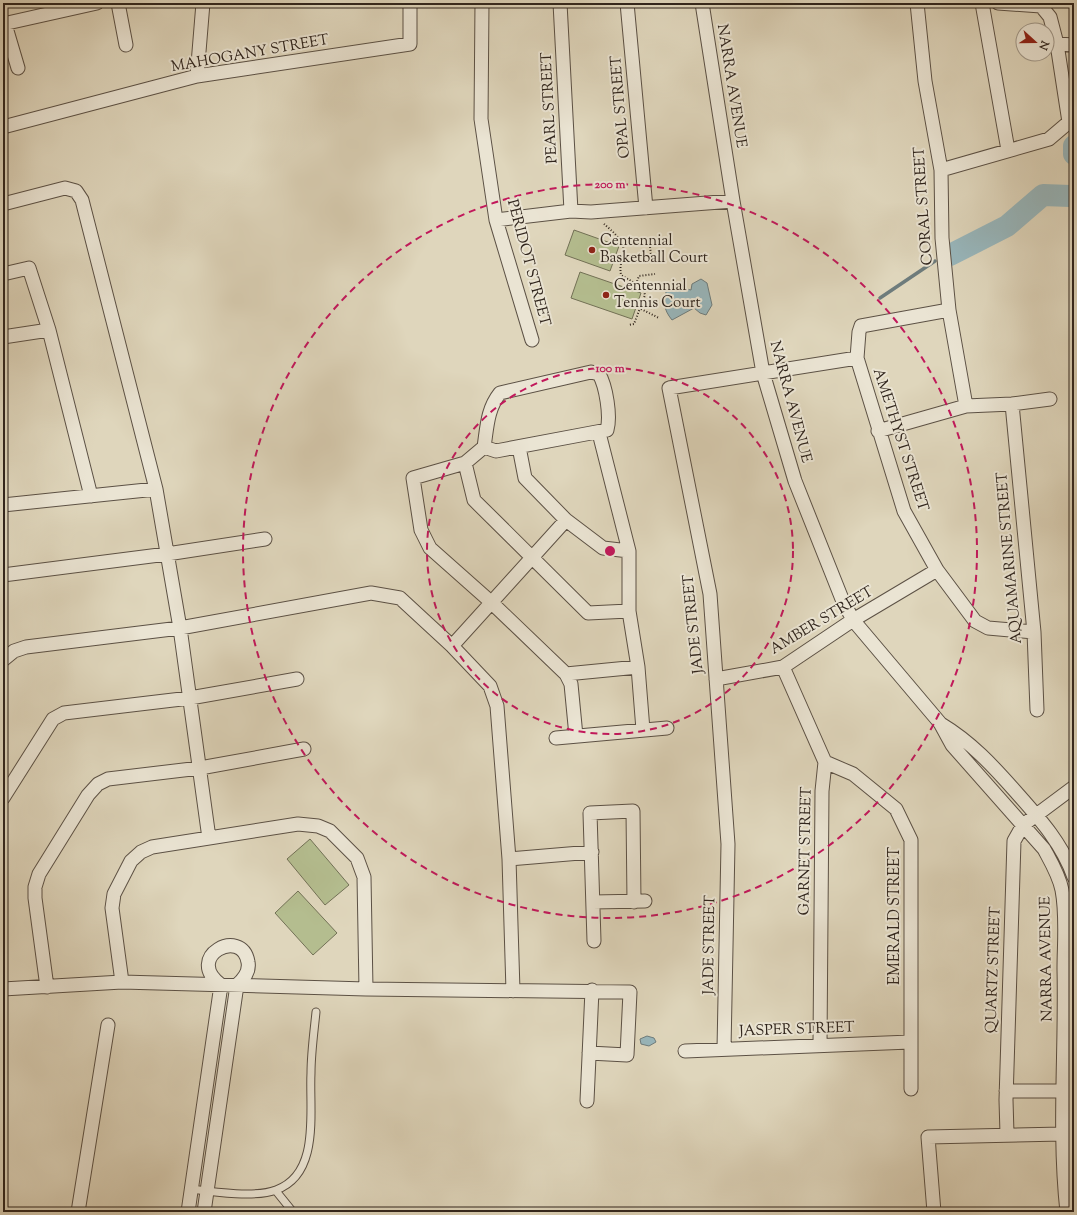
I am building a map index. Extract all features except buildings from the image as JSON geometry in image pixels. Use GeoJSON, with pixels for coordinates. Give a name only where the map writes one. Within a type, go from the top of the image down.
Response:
{"type":"FeatureCollection","features":[{"type":"Feature","properties":{"kind":"street"},"geometry":{"type":"LineString","coordinates":[[18,68],[4,24],[97,3]]}},
{"type":"Feature","properties":{"kind":"street"},"geometry":{"type":"LineString","coordinates":[[118,3],[126,45]]}},
{"type":"Feature","properties":{"kind":"street"},"geometry":{"type":"LineString","coordinates":[[197,76],[203,3]]}},
{"type":"Feature","properties":{"kind":"street","name":"MAHOGANY STREET"},"geometry":{"type":"LineString","coordinates":[[3,127],[197,76],[410,44],[410,3]]}},
{"type":"Feature","properties":{"kind":"street","name":"PERIDOT STREET"},"geometry":{"type":"LineString","coordinates":[[482,3],[481,119],[496,220],[532,340]]}},
{"type":"Feature","properties":{"kind":"street","name":"PEARL STREET"},"geometry":{"type":"LineString","coordinates":[[560,3],[571,211]]}},
{"type":"Feature","properties":{"kind":"street","name":"OPAL STREET"},"geometry":{"type":"LineString","coordinates":[[627,3],[646,208]]}},
{"type":"Feature","properties":{"kind":"street","name":"NARRA AVENUE"},"geometry":{"type":"LineString","coordinates":[[702,3],[733,201],[763,373],[795,481],[842,599],[853,620],[940,723],[952,745],[1044,849],[1054,867],[1062,889],[1069,1009],[1068,1091],[1062,1134],[1068,1212]]}},
{"type":"Feature","properties":{"kind":"street","name":"CORAL STREET"},"geometry":{"type":"LineString","coordinates":[[917,3],[925,81],[941,170],[942,238],[949,310],[966,406]]}},
{"type":"Feature","properties":{"kind":"street"},"geometry":{"type":"LineString","coordinates":[[982,3],[1008,150]]}},
{"type":"Feature","properties":{"kind":"street"},"geometry":{"type":"LineString","coordinates":[[941,170],[1049,139],[1069,122],[1057,44],[1050,17],[1041,6],[998,3]]}},
{"type":"Feature","properties":{"kind":"street"},"geometry":{"type":"LineString","coordinates":[[1057,44],[1074,45]]}},
{"type":"Feature","properties":{"kind":"street"},"geometry":{"type":"LineString","coordinates":[[3,204],[65,188],[76,191],[82,200],[156,489],[180,628],[209,838]]}},
{"type":"Feature","properties":{"kind":"street"},"geometry":{"type":"LineString","coordinates":[[496,220],[571,211],[592,212],[733,201]]}},
{"type":"Feature","properties":{"kind":"street"},"geometry":{"type":"LineString","coordinates":[[3,274],[30,268],[49,330],[91,496]]}},
{"type":"Feature","properties":{"kind":"street","name":"AMETHYST STREET"},"geometry":{"type":"LineString","coordinates":[[949,310],[861,326],[859,332],[857,358],[878,431],[904,511],[937,570],[976,621],[988,628],[1034,632]]}},
{"type":"Feature","properties":{"kind":"street"},"geometry":{"type":"LineString","coordinates":[[3,336],[49,330]]}},
{"type":"Feature","properties":{"kind":"street","name":"JADE STREET"},"geometry":{"type":"LineString","coordinates":[[724,1049],[728,844],[710,594],[669,388],[857,358]]}},
{"type":"Feature","properties":{"kind":"street"},"geometry":{"type":"LineString","coordinates":[[484,447],[496,451],[607,430],[609,422],[603,381],[599,374],[591,372],[500,393],[493,401],[489,412],[484,447],[465,463],[413,478],[421,530],[430,548],[492,603],[566,674],[571,684],[576,736]]}},
{"type":"Feature","properties":{"kind":"street"},"geometry":{"type":"LineString","coordinates":[[878,431],[966,406],[1012,404],[1050,399]]}},
{"type":"Feature","properties":{"kind":"street","name":"AQUAMARINE STREET"},"geometry":{"type":"LineString","coordinates":[[1012,404],[1034,632],[1037,710]]}},
{"type":"Feature","properties":{"kind":"street"},"geometry":{"type":"LineString","coordinates":[[599,432],[629,551],[629,611],[638,667],[643,730]]}},
{"type":"Feature","properties":{"kind":"street"},"geometry":{"type":"LineString","coordinates":[[519,447],[525,478],[566,520],[603,548],[629,551]]}},
{"type":"Feature","properties":{"kind":"street"},"geometry":{"type":"LineString","coordinates":[[465,463],[474,500],[588,613],[629,611]]}},
{"type":"Feature","properties":{"kind":"street"},"geometry":{"type":"LineString","coordinates":[[3,505],[156,489]]}},
{"type":"Feature","properties":{"kind":"street"},"geometry":{"type":"LineString","coordinates":[[452,646],[566,520]]}},
{"type":"Feature","properties":{"kind":"street"},"geometry":{"type":"LineString","coordinates":[[3,575],[167,554],[265,539]]}},
{"type":"Feature","properties":{"kind":"street","name":"AMBER STREET"},"geometry":{"type":"LineString","coordinates":[[716,679],[783,667],[853,620],[937,570]]}},
{"type":"Feature","properties":{"kind":"street"},"geometry":{"type":"LineString","coordinates":[[3,660],[14,651],[26,647],[180,628],[371,593],[400,598],[452,646],[490,686],[497,706],[509,859],[513,991]]}},
{"type":"Feature","properties":{"kind":"street"},"geometry":{"type":"LineString","coordinates":[[566,674],[638,667]]}},
{"type":"Feature","properties":{"kind":"street","name":"GARNET STREET"},"geometry":{"type":"LineString","coordinates":[[783,667],[825,762],[822,791],[820,1045]]}},
{"type":"Feature","properties":{"kind":"street"},"geometry":{"type":"LineString","coordinates":[[3,798],[53,719],[64,713],[190,698],[297,679]]}},
{"type":"Feature","properties":{"kind":"street","name":"NARRA AVENUE"},"geometry":{"type":"LineString","coordinates":[[940,723],[961,736],[987,760],[1036,814],[1057,840],[1068,860],[1074,877]]}},
{"type":"Feature","properties":{"kind":"street"},"geometry":{"type":"LineString","coordinates":[[556,738],[667,728]]}},
{"type":"Feature","properties":{"kind":"street"},"geometry":{"type":"LineString","coordinates":[[47,987],[35,898],[35,887],[39,874],[88,795],[98,784],[108,779],[200,768],[304,749]]}},
{"type":"Feature","properties":{"kind":"street","name":"EMERALD STREET"},"geometry":{"type":"LineString","coordinates":[[825,762],[853,774],[896,809],[911,840],[911,1089]]}},
{"type":"Feature","properties":{"kind":"street","name":"QUARTZ STREET"},"geometry":{"type":"LineString","coordinates":[[1007,1134],[1006,1091],[1014,841],[1022,825],[1074,787]]}},
{"type":"Feature","properties":{"kind":"street"},"geometry":{"type":"LineString","coordinates":[[593,902],[639,901],[633,811],[590,813],[594,941]]}},
{"type":"Feature","properties":{"kind":"street"},"geometry":{"type":"LineString","coordinates":[[122,982],[112,908],[114,894],[131,861],[140,852],[152,847],[298,824],[318,826],[330,831],[357,858],[364,877],[366,989]]}},
{"type":"Feature","properties":{"kind":"street"},"geometry":{"type":"LineString","coordinates":[[509,859],[592,852]]}},
{"type":"Feature","properties":{"kind":"street"},"geometry":{"type":"LineString","coordinates":[[204,1212],[237,985],[246,974],[248,961],[240,949],[228,945],[215,950],[209,962],[211,975],[221,985]]}},
{"type":"Feature","properties":{"kind":"street"},"geometry":{"type":"LineString","coordinates":[[3,989],[122,982],[366,989],[513,991],[592,990],[630,992],[627,1055],[589,1053]]}},
{"type":"Feature","properties":{"kind":"street"},"geometry":{"type":"LineString","coordinates":[[188,1212],[221,985]]}},
{"type":"Feature","properties":{"kind":"street"},"geometry":{"type":"LineString","coordinates":[[587,1101],[592,990]]}},
{"type":"Feature","properties":{"kind":"street"},"geometry":{"type":"LineString","coordinates":[[78,1212],[108,1025]]}},
{"type":"Feature","properties":{"kind":"street","name":"JASPER STREET"},"geometry":{"type":"LineString","coordinates":[[685,1051],[910,1042]]}},
{"type":"Feature","properties":{"kind":"street"},"geometry":{"type":"LineString","coordinates":[[1006,1091],[1068,1091]]}},
{"type":"Feature","properties":{"kind":"street"},"geometry":{"type":"LineString","coordinates":[[934,1212],[928,1137],[1007,1134],[1062,1134]]}},
{"type":"Feature","properties":{"kind":"street"},"geometry":{"type":"LineString","coordinates":[[1068,1212],[1074,1211]]}},
{"type":"Feature","properties":{"kind":"lane"},"geometry":{"type":"LineString","coordinates":[[962,757],[973,747]]}},
{"type":"Feature","properties":{"kind":"lane"},"geometry":{"type":"LineString","coordinates":[[192,1189],[253,1193],[276,1191],[285,1186],[297,1175],[309,1147],[311,1071],[316,1012]]}},
{"type":"Feature","properties":{"kind":"lane"},"geometry":{"type":"LineString","coordinates":[[276,1191],[293,1212]]}},
{"type":"Feature","properties":{"kind":"path"},"geometry":{"type":"LineString","coordinates":[[592,212],[624,246],[624,253],[619,263],[621,275],[643,288],[645,295],[634,324],[628,325]]}},
{"type":"Feature","properties":{"kind":"path"},"geometry":{"type":"LineString","coordinates":[[649,238],[651,255]]}},
{"type":"Feature","properties":{"kind":"path"},"geometry":{"type":"LineString","coordinates":[[620,241],[655,238]]}},
{"type":"Feature","properties":{"kind":"path"},"geometry":{"type":"LineString","coordinates":[[636,284],[639,276],[655,274]]}},
{"type":"Feature","properties":{"kind":"path"},"geometry":{"type":"LineString","coordinates":[[640,309],[659,318]]}},
{"type":"Feature","properties":{"kind":"green space","name":"Centennial Basketball Court"},"geometry":{"type":"Polygon","coordinates":[[[574,230],[619,246],[610,271],[565,255],[574,230]]]}},
{"type":"Feature","properties":{"kind":"green space","name":"Centennial Tennis Court"},"geometry":{"type":"Polygon","coordinates":[[[580,272],[641,293],[632,319],[571,298],[580,272]]]}},
{"type":"Feature","properties":{"kind":"green space"},"geometry":{"type":"Polygon","coordinates":[[[310,839],[349,885],[325,905],[287,859],[310,839]]]}},
{"type":"Feature","properties":{"kind":"green space"},"geometry":{"type":"Polygon","coordinates":[[[298,891],[337,933],[313,955],[275,913],[298,891]]]}},
{"type":"Feature","properties":{"kind":"water"},"geometry":{"type":"Polygon","coordinates":[[[701,279],[707,283],[712,305],[706,315],[700,313],[694,308],[672,320],[665,309],[667,289],[674,286],[691,290],[692,284],[701,279]]]}},
{"type":"Feature","properties":{"kind":"water"},"geometry":{"type":"Polygon","coordinates":[[[647,1036],[654,1038],[656,1042],[649,1046],[641,1044],[640,1039],[647,1036]]]}},
{"type":"Feature","properties":{"kind":"waterway"},"geometry":{"type":"LineString","coordinates":[[1074,146],[1074,154]]}},
{"type":"Feature","properties":{"kind":"waterway"},"geometry":{"type":"LineString","coordinates":[[950,255],[1007,226],[1043,195],[1074,195]]}},
{"type":"Feature","properties":{"kind":"waterway"},"geometry":{"type":"LineString","coordinates":[[880,298],[935,261]]}},
{"type":"Feature","properties":{"kind":"place","name":"Centennial Basketball Court"},"geometry":{"type":"Point","coordinates":[592,250]}},
{"type":"Feature","properties":{"kind":"place","name":"Centennial Tennis Court"},"geometry":{"type":"Point","coordinates":[606,295]}}]}
